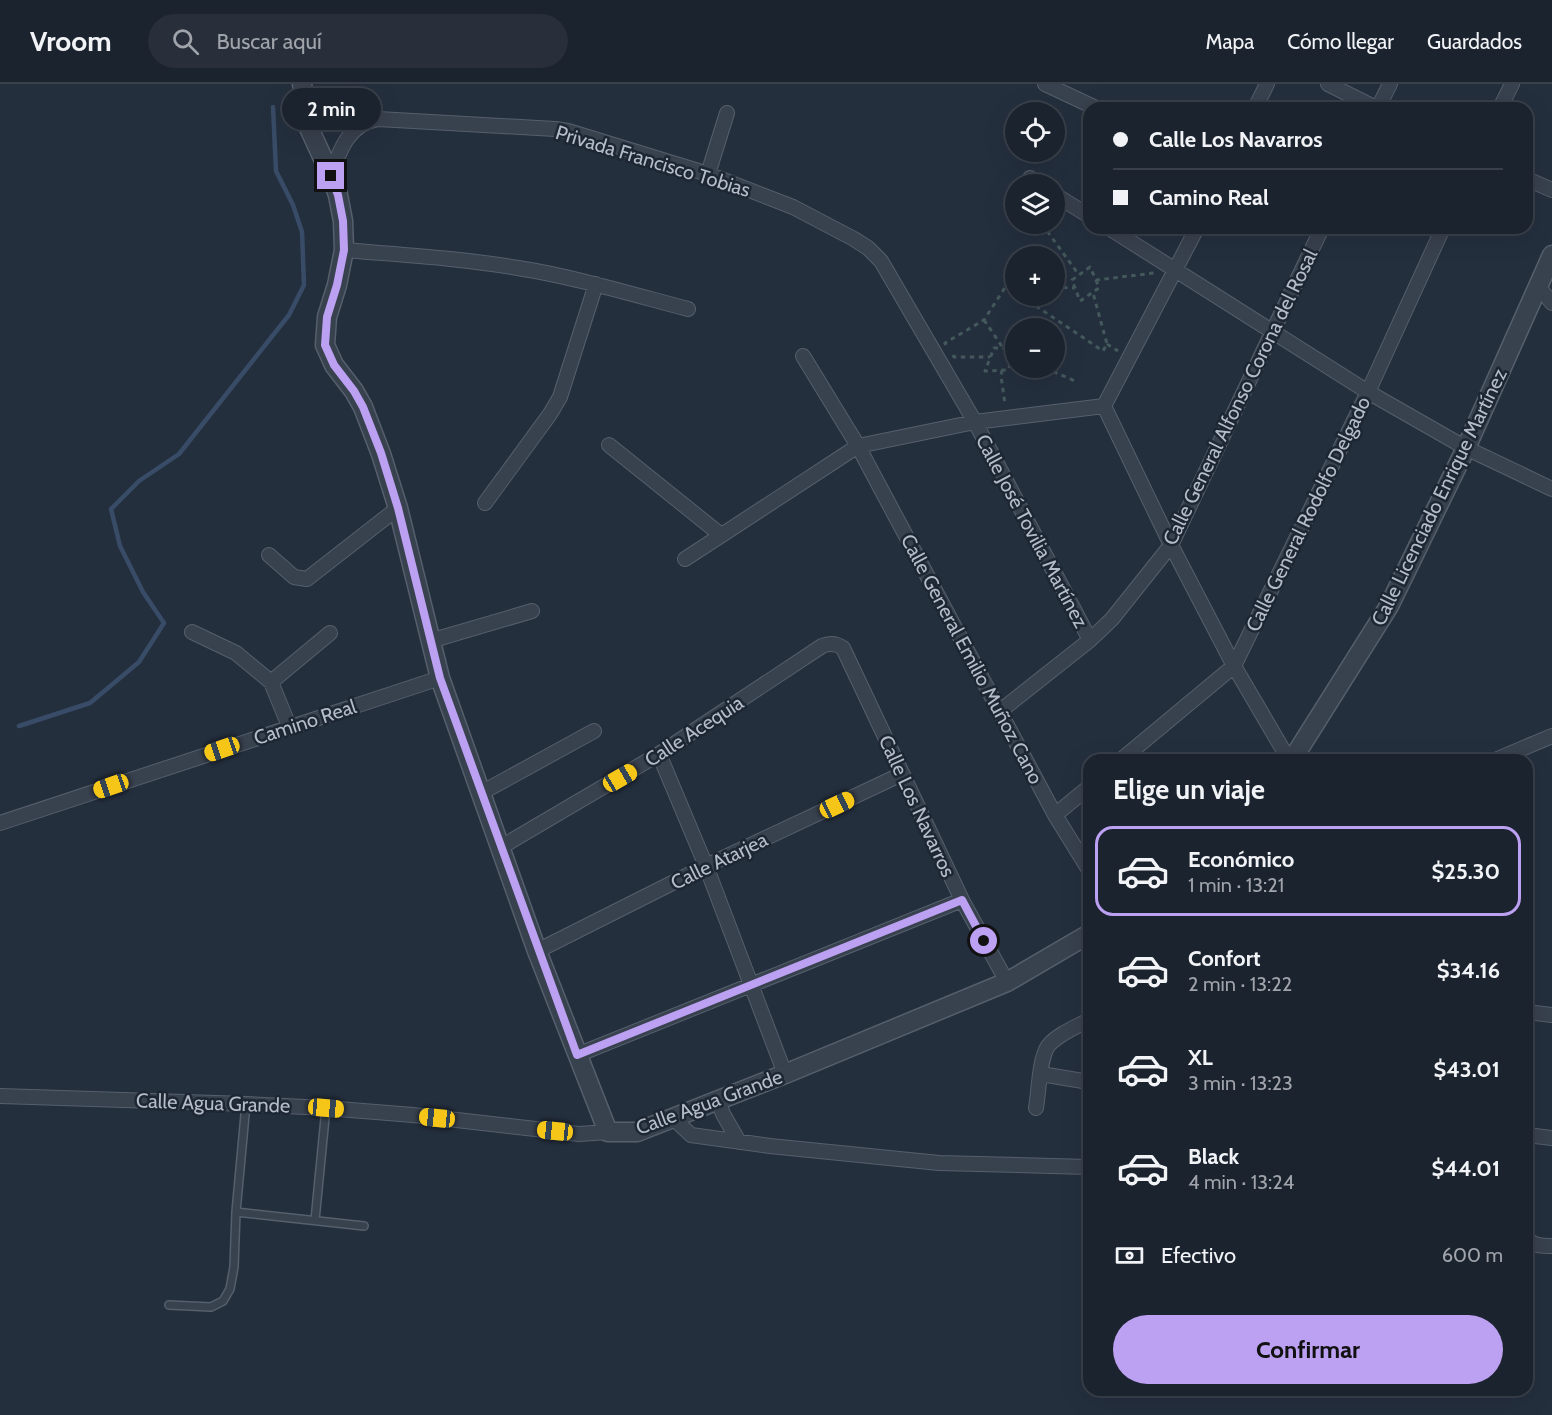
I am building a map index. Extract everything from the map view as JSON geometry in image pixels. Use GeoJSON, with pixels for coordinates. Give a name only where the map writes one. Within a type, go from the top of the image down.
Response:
{"type":"FeatureCollection","features":[{"type":"Feature","properties":{"kind":"street"},"geometry":{"type":"LineString","coordinates":[[302,84],[309,128],[338,195],[343,221],[344,250],[337,285],[327,317],[325,345],[334,365],[363,407],[381,453],[398,508],[440,678],[537,951],[608,1132]]}},
{"type":"Feature","properties":{"kind":"street"},"geometry":{"type":"LineString","coordinates":[[1045,84],[1083,102]]}},
{"type":"Feature","properties":{"kind":"street"},"geometry":{"type":"LineString","coordinates":[[1258,102],[1267,84]]}},
{"type":"Feature","properties":{"kind":"street"},"geometry":{"type":"LineString","coordinates":[[1328,84],[1365,102]]}},
{"type":"Feature","properties":{"kind":"street"},"geometry":{"type":"LineString","coordinates":[[1380,102],[1390,84]]}},
{"type":"Feature","properties":{"kind":"street"},"geometry":{"type":"LineString","coordinates":[[1503,102],[1512,84]]}},
{"type":"Feature","properties":{"kind":"street"},"geometry":{"type":"LineString","coordinates":[[708,174],[727,113]]}},
{"type":"Feature","properties":{"kind":"street","name":"Privada Francisco Tobias"},"geometry":{"type":"LineString","coordinates":[[331,176],[338,155],[347,139],[363,123],[378,119],[555,129],[708,174],[793,207],[868,248],[881,261]]}},
{"type":"Feature","properties":{"kind":"street"},"geometry":{"type":"LineString","coordinates":[[1533,182],[1552,190]]}},
{"type":"Feature","properties":{"kind":"street"},"geometry":{"type":"LineString","coordinates":[[1065,201],[1083,212]]}},
{"type":"Feature","properties":{"kind":"street"},"geometry":{"type":"LineString","coordinates":[[1119,234],[1368,392],[1466,448],[1552,489]]}},
{"type":"Feature","properties":{"kind":"street"},"geometry":{"type":"LineString","coordinates":[[1104,406],[1194,234]]}},
{"type":"Feature","properties":{"kind":"street","name":"Calle General Alfonso Corona del Rosal"},"geometry":{"type":"LineString","coordinates":[[999,712],[1090,640],[1112,619],[1171,545],[1319,234]]}},
{"type":"Feature","properties":{"kind":"street","name":"Calle General Rodolfo Delgado"},"geometry":{"type":"LineString","coordinates":[[1128,754],[1234,666],[1368,392],[1440,234]]}},
{"type":"Feature","properties":{"kind":"street"},"geometry":{"type":"LineString","coordinates":[[344,250],[432,257],[518,268],[596,284],[688,309]]}},
{"type":"Feature","properties":{"kind":"street","name":"Calle Licenciado Enrique Martínez"},"geometry":{"type":"LineString","coordinates":[[1294,754],[1361,654],[1389,606],[1466,448],[1552,255]]}},
{"type":"Feature","properties":{"kind":"street","name":"Calle José Tovilia Martínez"},"geometry":{"type":"LineString","coordinates":[[881,261],[975,422],[1090,640]]}},
{"type":"Feature","properties":{"kind":"street"},"geometry":{"type":"LineString","coordinates":[[485,503],[560,397],[596,284]]}},
{"type":"Feature","properties":{"kind":"street"},"geometry":{"type":"LineString","coordinates":[[1537,285],[1552,303]]}},
{"type":"Feature","properties":{"kind":"street","name":"Calle General Emilio Muñoz Cano"},"geometry":{"type":"LineString","coordinates":[[804,356],[858,446],[999,712],[1055,815],[1083,860]]}},
{"type":"Feature","properties":{"kind":"street"},"geometry":{"type":"LineString","coordinates":[[685,559],[858,446],[975,422],[1104,406]]}},
{"type":"Feature","properties":{"kind":"street"},"geometry":{"type":"LineString","coordinates":[[1104,406],[1171,545],[1234,666],[1286,754]]}},
{"type":"Feature","properties":{"kind":"street"},"geometry":{"type":"LineString","coordinates":[[609,445],[721,535]]}},
{"type":"Feature","properties":{"kind":"street"},"geometry":{"type":"LineString","coordinates":[[269,555],[294,577],[307,579],[398,508]]}},
{"type":"Feature","properties":{"kind":"street"},"geometry":{"type":"LineString","coordinates":[[430,641],[532,611]]}},
{"type":"Feature","properties":{"kind":"street"},"geometry":{"type":"LineString","coordinates":[[192,632],[236,653],[271,682],[289,726]]}},
{"type":"Feature","properties":{"kind":"street"},"geometry":{"type":"LineString","coordinates":[[271,682],[330,633]]}},
{"type":"Feature","properties":{"kind":"street","name":"Calle Los Navarros"},"geometry":{"type":"LineString","coordinates":[[822,646],[833,644],[843,648],[962,900],[1007,982]]}},
{"type":"Feature","properties":{"kind":"street","name":"Calle Acequia"},"geometry":{"type":"LineString","coordinates":[[501,847],[659,754],[822,646]]}},
{"type":"Feature","properties":{"kind":"street","name":"Camino Real"},"geometry":{"type":"LineString","coordinates":[[0,823],[440,678]]}},
{"type":"Feature","properties":{"kind":"street"},"geometry":{"type":"LineString","coordinates":[[481,793],[594,731]]}},
{"type":"Feature","properties":{"kind":"street"},"geometry":{"type":"LineString","coordinates":[[1509,754],[1552,736]]}},
{"type":"Feature","properties":{"kind":"street"},"geometry":{"type":"LineString","coordinates":[[659,754],[706,866],[786,1074]]}},
{"type":"Feature","properties":{"kind":"street","name":"Calle Atarjea"},"geometry":{"type":"LineString","coordinates":[[537,951],[706,866],[902,774]]}},
{"type":"Feature","properties":{"kind":"street"},"geometry":{"type":"LineString","coordinates":[[1055,815],[1083,792]]}},
{"type":"Feature","properties":{"kind":"street"},"geometry":{"type":"LineString","coordinates":[[577,1055],[962,900]]}},
{"type":"Feature","properties":{"kind":"street"},"geometry":{"type":"LineString","coordinates":[[1007,982],[1083,938]]}},
{"type":"Feature","properties":{"kind":"street","name":"Calle Agua Grande"},"geometry":{"type":"LineString","coordinates":[[0,1096],[326,1108],[413,1115],[579,1134],[637,1132],[786,1074],[1007,982]]}},
{"type":"Feature","properties":{"kind":"street"},"geometry":{"type":"LineString","coordinates":[[1533,1013],[1552,1015]]}},
{"type":"Feature","properties":{"kind":"street"},"geometry":{"type":"LineString","coordinates":[[1036,1108],[1043,1058],[1049,1046],[1062,1035],[1083,1023]]}},
{"type":"Feature","properties":{"kind":"street"},"geometry":{"type":"LineString","coordinates":[[1041,1074],[1083,1081]]}},
{"type":"Feature","properties":{"kind":"street"},"geometry":{"type":"LineString","coordinates":[[718,1100],[739,1142]]}},
{"type":"Feature","properties":{"kind":"street"},"geometry":{"type":"LineString","coordinates":[[673,1118],[691,1135],[739,1142],[939,1163],[1083,1167]]}},
{"type":"Feature","properties":{"kind":"street"},"geometry":{"type":"LineString","coordinates":[[1533,1136],[1552,1138]]}},
{"type":"Feature","properties":{"kind":"street"},"geometry":{"type":"LineString","coordinates":[[1533,1243],[1552,1246]]}},
{"type":"Feature","properties":{"kind":"lane"},"geometry":{"type":"LineString","coordinates":[[169,1305],[211,1307],[223,1301],[230,1289],[234,1267],[236,1212],[246,1104]]}},
{"type":"Feature","properties":{"kind":"lane"},"geometry":{"type":"LineString","coordinates":[[315,1220],[326,1108]]}},
{"type":"Feature","properties":{"kind":"lane"},"geometry":{"type":"LineString","coordinates":[[236,1212],[364,1226]]}},
{"type":"Feature","properties":{"kind":"path"},"geometry":{"type":"LineString","coordinates":[[1049,234],[1079,276]]}},
{"type":"Feature","properties":{"kind":"path"},"geometry":{"type":"LineString","coordinates":[[1090,267],[1096,280],[1098,288],[1080,301],[1072,280],[1090,267]]}},
{"type":"Feature","properties":{"kind":"path"},"geometry":{"type":"LineString","coordinates":[[1096,280],[1176,270]]}},
{"type":"Feature","properties":{"kind":"path"},"geometry":{"type":"LineString","coordinates":[[990,357],[954,357],[945,343],[984,320],[1005,288]]}},
{"type":"Feature","properties":{"kind":"path"},"geometry":{"type":"LineString","coordinates":[[1065,288],[1075,288]]}},
{"type":"Feature","properties":{"kind":"path"},"geometry":{"type":"LineString","coordinates":[[1065,325],[1103,351],[1107,344],[1092,292]]}},
{"type":"Feature","properties":{"kind":"path"},"geometry":{"type":"LineString","coordinates":[[1036,306],[1055,318]]}},
{"type":"Feature","properties":{"kind":"path"},"geometry":{"type":"LineString","coordinates":[[984,320],[1003,348]]}},
{"type":"Feature","properties":{"kind":"path"},"geometry":{"type":"LineString","coordinates":[[1003,348],[993,348],[985,371],[1002,370],[1008,418]]}},
{"type":"Feature","properties":{"kind":"path"},"geometry":{"type":"LineString","coordinates":[[1065,377],[1075,381]]}},
{"type":"Feature","properties":{"kind":"waterway"},"geometry":{"type":"LineString","coordinates":[[19,726],[90,703],[139,662],[164,623],[143,592],[120,546],[111,509],[139,481],[179,454],[289,315],[304,285],[302,232],[293,205],[276,171],[273,107]]}},
{"type":"Feature","properties":{"kind":"route"},"geometry":{"type":"LineString","coordinates":[[331,176],[338,195],[343,221],[344,250],[325,326],[325,345],[334,365],[363,407],[381,453],[398,508],[440,678],[537,951],[577,1055],[962,900],[984,941]]}}]}
